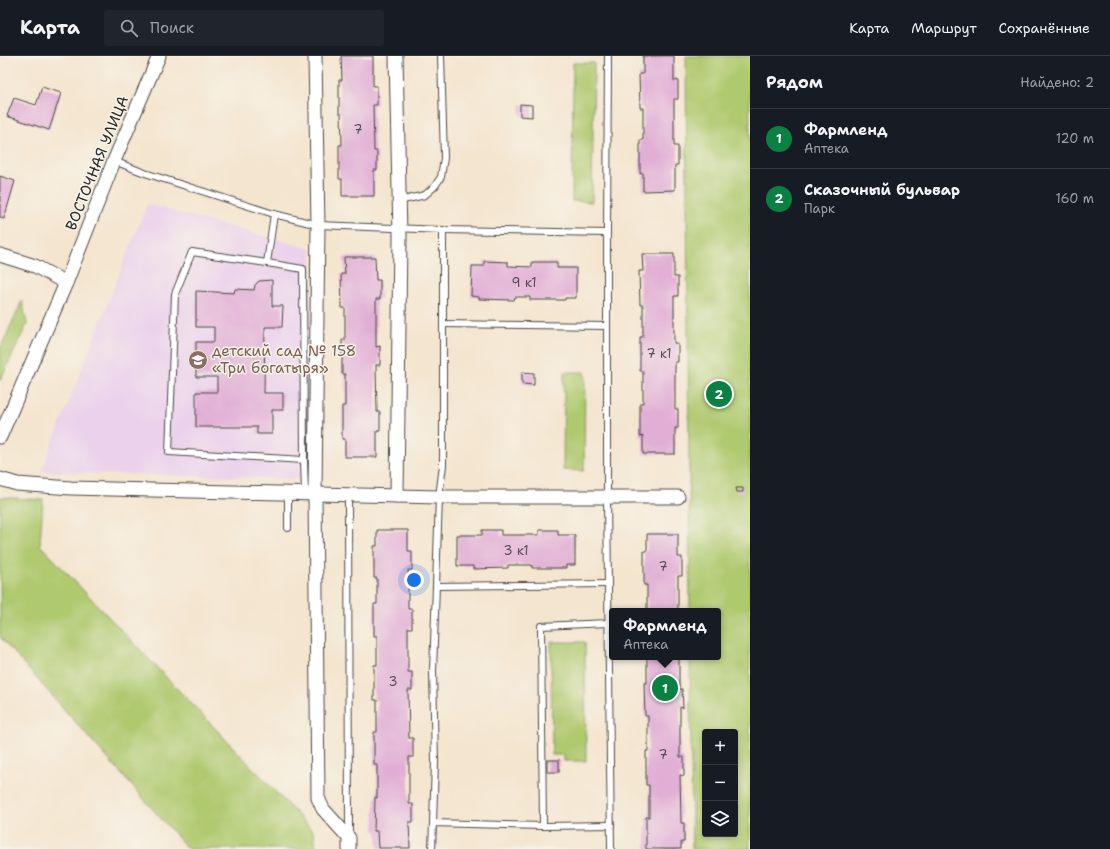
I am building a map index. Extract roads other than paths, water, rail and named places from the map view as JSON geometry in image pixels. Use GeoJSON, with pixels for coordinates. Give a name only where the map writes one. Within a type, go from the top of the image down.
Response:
{"type":"FeatureCollection","features":[{"type":"Feature","properties":{"kind":"street","name":"ВОСТОЧНАЯ УЛИЦА"},"geometry":{"type":"LineString","coordinates":[[0,436],[66,282],[114,161],[159,56]]}},
{"type":"Feature","properties":{"kind":"street"},"geometry":{"type":"LineString","coordinates":[[315,56],[318,225],[310,494],[318,798],[323,809],[349,843]]}},
{"type":"Feature","properties":{"kind":"street"},"geometry":{"type":"LineString","coordinates":[[396,56],[400,228],[397,496]]}},
{"type":"Feature","properties":{"kind":"street"},"geometry":{"type":"LineString","coordinates":[[0,255],[35,266],[66,282]]}},
{"type":"Feature","properties":{"kind":"street"},"geometry":{"type":"LineString","coordinates":[[0,479],[17,484],[71,488],[288,494],[438,497],[678,497]]}},
{"type":"Feature","properties":{"kind":"lane"},"geometry":{"type":"LineString","coordinates":[[399,201],[425,195],[435,186],[441,177],[444,158],[441,56]]}},
{"type":"Feature","properties":{"kind":"lane"},"geometry":{"type":"LineString","coordinates":[[608,56],[607,497],[611,849]]}},
{"type":"Feature","properties":{"kind":"lane"},"geometry":{"type":"LineString","coordinates":[[114,161],[145,173],[274,214],[318,225],[443,230],[607,233]]}},
{"type":"Feature","properties":{"kind":"lane"},"geometry":{"type":"LineString","coordinates":[[267,263],[274,214]]}},
{"type":"Feature","properties":{"kind":"lane"},"geometry":{"type":"LineString","coordinates":[[432,849],[435,762],[433,671],[438,497],[443,465],[443,230]]}},
{"type":"Feature","properties":{"kind":"lane"},"geometry":{"type":"LineString","coordinates":[[304,460],[169,452],[175,294],[192,252],[303,269],[304,460],[310,494]]}},
{"type":"Feature","properties":{"kind":"lane"},"geometry":{"type":"LineString","coordinates":[[442,324],[607,326]]}},
{"type":"Feature","properties":{"kind":"lane"},"geometry":{"type":"LineString","coordinates":[[288,494],[288,528]]}},
{"type":"Feature","properties":{"kind":"lane"},"geometry":{"type":"LineString","coordinates":[[348,495],[349,843]]}},
{"type":"Feature","properties":{"kind":"lane"},"geometry":{"type":"LineString","coordinates":[[436,586],[608,584]]}},
{"type":"Feature","properties":{"kind":"lane"},"geometry":{"type":"LineString","coordinates":[[543,826],[542,626],[608,623]]}},
{"type":"Feature","properties":{"kind":"lane"},"geometry":{"type":"LineString","coordinates":[[433,823],[543,826],[611,825]]}},
{"type":"Feature","properties":{"kind":"place","name":"детский сад № 158 «Три богатыря»"},"geometry":{"type":"Point","coordinates":[198,360]}},
{"type":"Feature","properties":{"kind":"place","name":"Сказочный бульвар"},"geometry":{"type":"Point","coordinates":[719,394]}},
{"type":"Feature","properties":{"kind":"place","name":"Фармленд"},"geometry":{"type":"Point","coordinates":[665,688]}}]}
